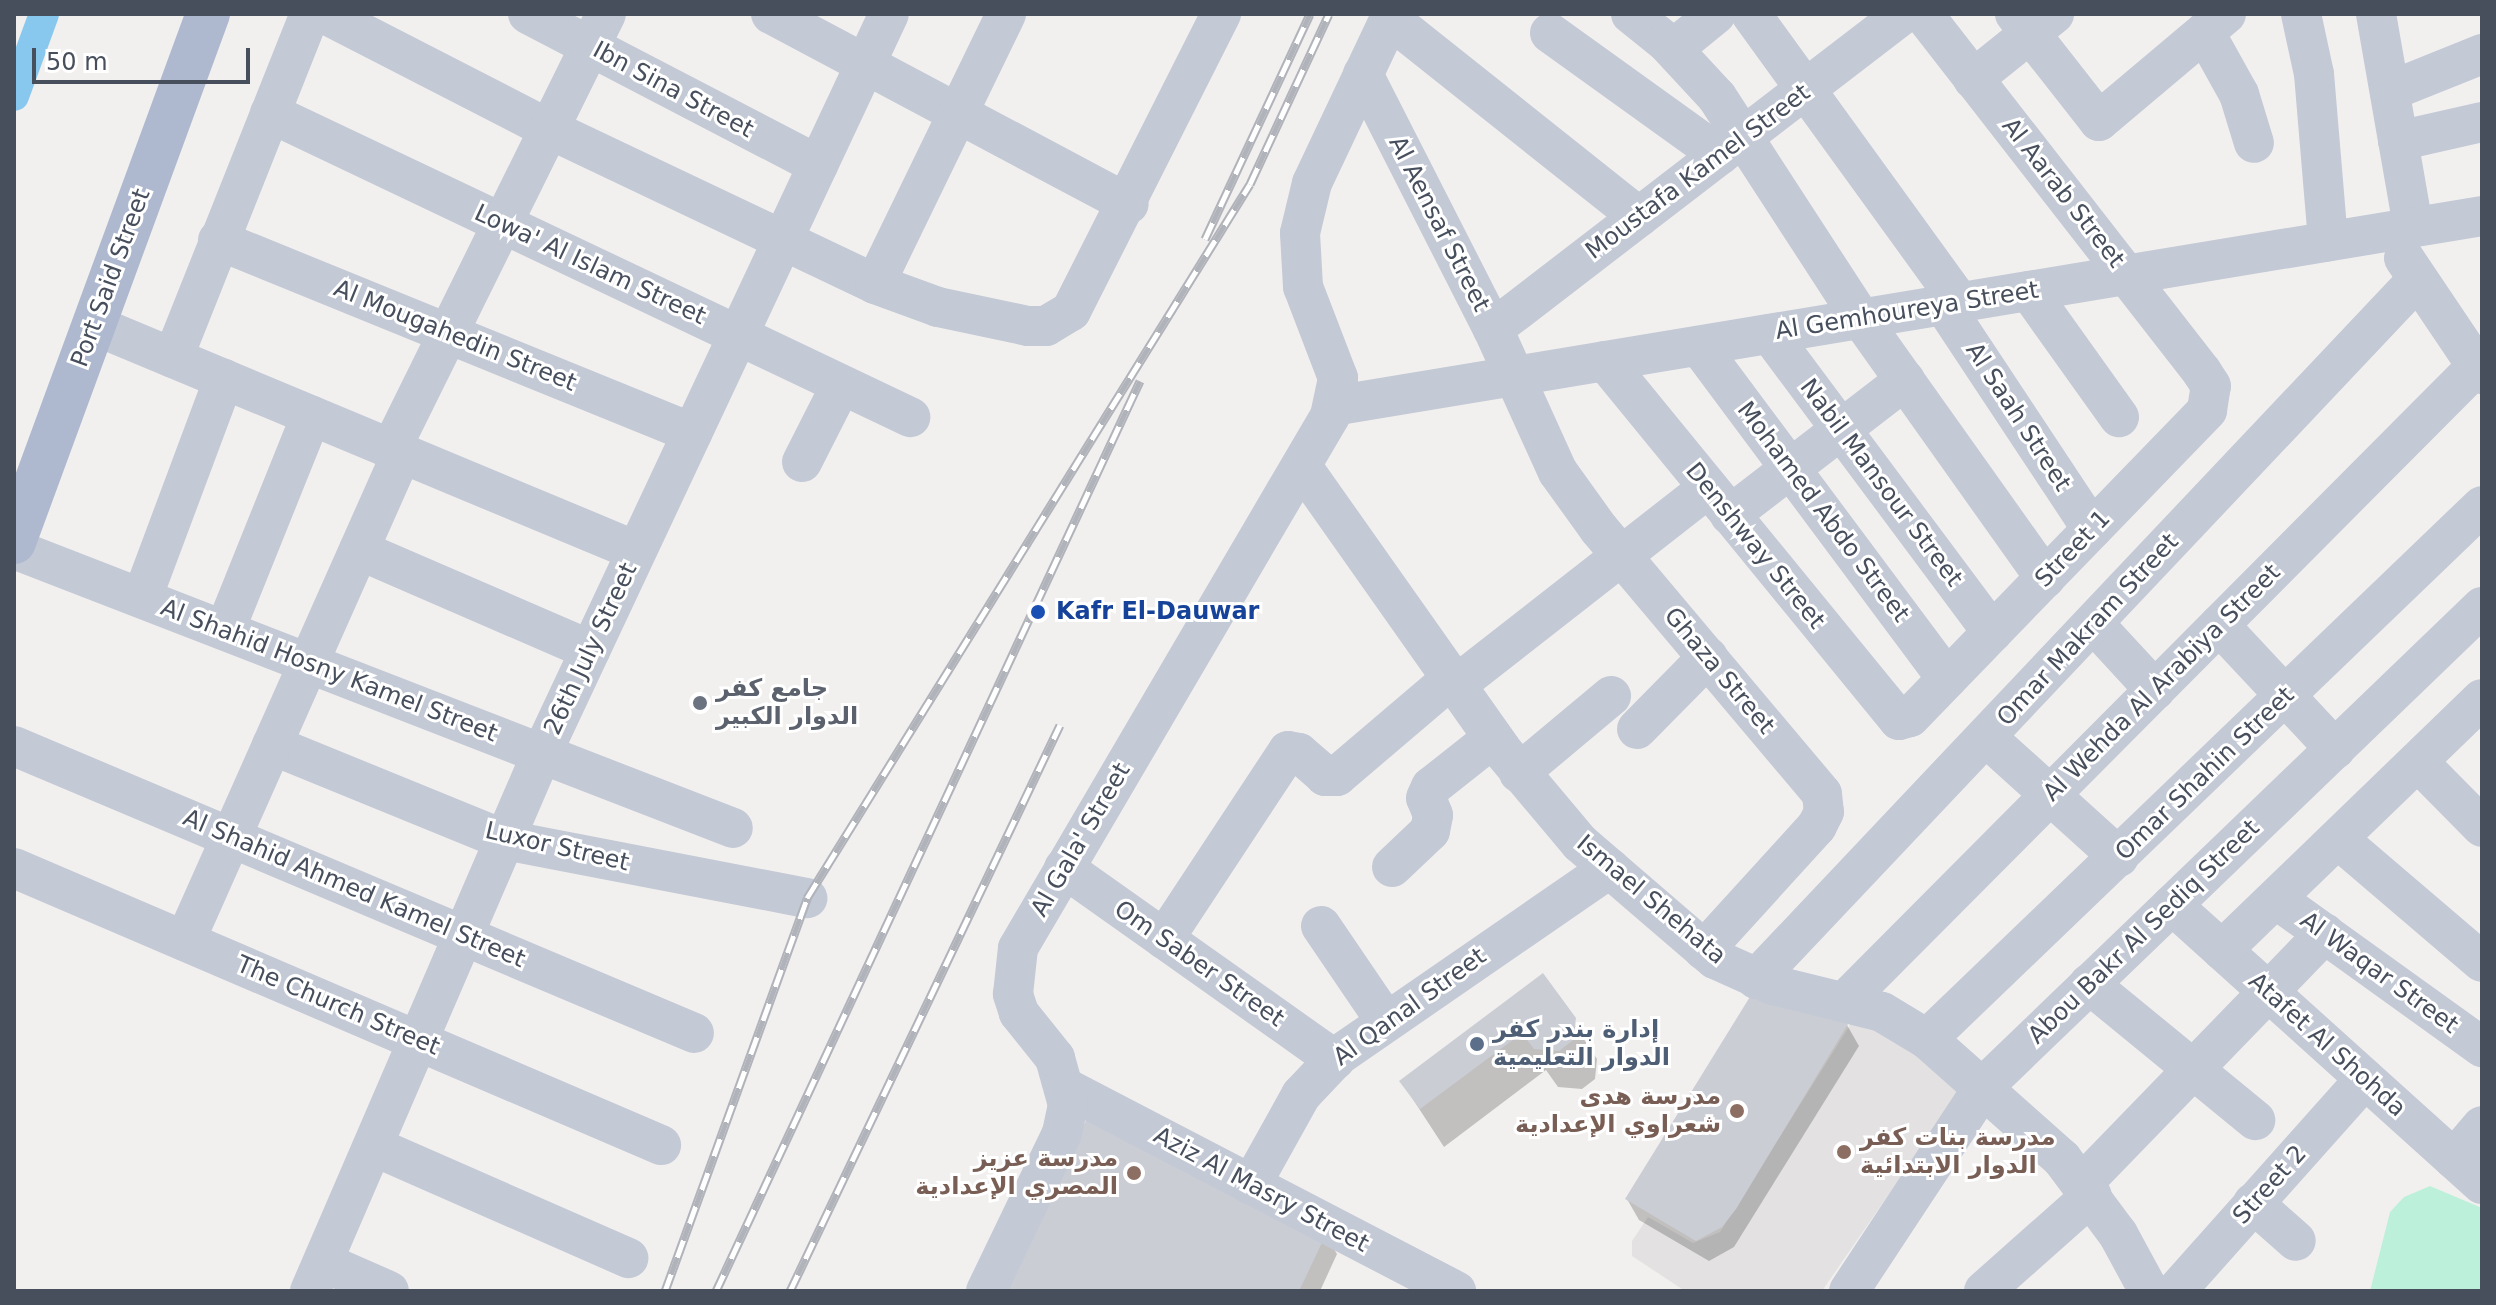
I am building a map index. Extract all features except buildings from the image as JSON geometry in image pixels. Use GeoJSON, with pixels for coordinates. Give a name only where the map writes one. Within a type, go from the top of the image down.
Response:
{"type":"FeatureCollection","features":[{"type":"Feature","properties":{"kind":"main road","name":"Port Said Street"},"geometry":{"type":"LineString","coordinates":[[14,542],[208,14]]}},
{"type":"Feature","properties":{"kind":"street"},"geometry":{"type":"LineString","coordinates":[[173,358],[310,14]]}},
{"type":"Feature","properties":{"kind":"street"},"geometry":{"type":"LineString","coordinates":[[325,14],[549,129],[875,284],[999,324],[1046,326],[1071,311],[1129,204],[1221,14]]}},
{"type":"Feature","properties":{"kind":"street","name":"Ibn Sina Street"},"geometry":{"type":"LineString","coordinates":[[528,14],[598,30],[818,165]]}},
{"type":"Feature","properties":{"kind":"street"},"geometry":{"type":"LineString","coordinates":[[771,14],[1129,204]]}},
{"type":"Feature","properties":{"kind":"street","name":"26th July Street"},"geometry":{"type":"LineString","coordinates":[[316,1277],[542,753],[889,14]]}},
{"type":"Feature","properties":{"kind":"street"},"geometry":{"type":"LineString","coordinates":[[875,284],[1006,14]]}},
{"type":"Feature","properties":{"kind":"street"},"geometry":{"type":"LineString","coordinates":[[1631,14],[1673,49],[1717,97],[1732,146],[1861,319],[2045,578]]}},
{"type":"Feature","properties":{"kind":"street"},"geometry":{"type":"LineString","coordinates":[[1673,49],[1716,14]]}},
{"type":"Feature","properties":{"kind":"street","name":"Al Saah Street"},"geometry":{"type":"LineString","coordinates":[[1751,14],[1806,89],[1952,304],[2092,529]]}},
{"type":"Feature","properties":{"kind":"street","name":"Moustafa Kamel Street"},"geometry":{"type":"LineString","coordinates":[[1493,329],[1903,14]]}},
{"type":"Feature","properties":{"kind":"street","name":"Al Aarab Street"},"geometry":{"type":"LineString","coordinates":[[1923,14],[2202,372]]}},
{"type":"Feature","properties":{"kind":"street"},"geometry":{"type":"LineString","coordinates":[[2301,14],[2314,74],[2328,241]]}},
{"type":"Feature","properties":{"kind":"street"},"geometry":{"type":"LineString","coordinates":[[2376,14],[2398,141],[2399,229],[2418,279],[2479,370]]}},
{"type":"Feature","properties":{"kind":"street"},"geometry":{"type":"LineString","coordinates":[[1333,406],[1338,378],[1303,287],[1300,233],[1312,183],[1391,16],[1639,217]]}},
{"type":"Feature","properties":{"kind":"street"},"geometry":{"type":"LineString","coordinates":[[1973,79],[2033,21],[2092,118],[2107,119],[2216,23],[2254,143]]}},
{"type":"Feature","properties":{"kind":"street"},"geometry":{"type":"LineString","coordinates":[[185,941],[359,550],[396,451],[448,333],[598,30]]}},
{"type":"Feature","properties":{"kind":"street"},"geometry":{"type":"LineString","coordinates":[[1550,33],[1732,146]]}},
{"type":"Feature","properties":{"kind":"street"},"geometry":{"type":"LineString","coordinates":[[2390,91],[2482,54]]}},
{"type":"Feature","properties":{"kind":"street","name":"Al Aensaf Street"},"geometry":{"type":"LineString","coordinates":[[1363,74],[1493,329],[1511,376]]}},
{"type":"Feature","properties":{"kind":"street","name":"Lowa' Al Islam Street"},"geometry":{"type":"LineString","coordinates":[[270,113],[910,417]]}},
{"type":"Feature","properties":{"kind":"street"},"geometry":{"type":"LineString","coordinates":[[2398,141],[2482,122]]}},
{"type":"Feature","properties":{"kind":"street","name":"Al Gemhoureya Street"},"geometry":{"type":"LineString","coordinates":[[1333,406],[2482,216]]}},
{"type":"Feature","properties":{"kind":"street","name":"Al Mougahedin Street"},"geometry":{"type":"LineString","coordinates":[[218,240],[692,433]]}},
{"type":"Feature","properties":{"kind":"street","name":"Omar Makram Street"},"geometry":{"type":"LineString","coordinates":[[1756,979],[2418,279]]}},
{"type":"Feature","properties":{"kind":"street"},"geometry":{"type":"LineString","coordinates":[[2029,291],[2119,417]]}},
{"type":"Feature","properties":{"kind":"street"},"geometry":{"type":"LineString","coordinates":[[94,325],[636,551]]}},
{"type":"Feature","properties":{"kind":"street","name":"Nabil Mansour Street"},"geometry":{"type":"LineString","coordinates":[[1770,334],[1992,632]]}},
{"type":"Feature","properties":{"kind":"street","name":"Mohamed Abdo Street"},"geometry":{"type":"LineString","coordinates":[[1699,346],[1947,679]]}},
{"type":"Feature","properties":{"kind":"street","name":"Denshway Street"},"geometry":{"type":"LineString","coordinates":[[1605,361],[1894,718],[1910,717]]}},
{"type":"Feature","properties":{"kind":"street","name":"Al Wehda Al Arabiya Street"},"geometry":{"type":"LineString","coordinates":[[1846,1000],[2219,625],[2479,370]]}},
{"type":"Feature","properties":{"kind":"street","name":"Street 1"},"geometry":{"type":"LineString","coordinates":[[1910,717],[2207,410],[2211,386],[2202,372]]}},
{"type":"Feature","properties":{"kind":"street","name":"Ghaza Street"},"geometry":{"type":"LineString","coordinates":[[1511,376],[1558,472],[1622,555],[1822,794],[1825,804],[1817,826],[1704,950]]}},
{"type":"Feature","properties":{"kind":"street"},"geometry":{"type":"LineString","coordinates":[[142,598],[224,379]]}},
{"type":"Feature","properties":{"kind":"street"},"geometry":{"type":"LineString","coordinates":[[1164,939],[1288,751],[1299,753],[1325,776],[1337,776],[1454,682],[1622,555],[1719,502],[1790,468],[1905,380]]}},
{"type":"Feature","properties":{"kind":"street"},"geometry":{"type":"LineString","coordinates":[[802,462],[841,385]]}},
{"type":"Feature","properties":{"kind":"street","name":"Al Gala' Street"},"geometry":{"type":"LineString","coordinates":[[986,1291],[1062,1133],[1066,1088],[1055,1058],[1019,1013],[1013,994],[1018,948],[1303,468],[1333,406]]}},
{"type":"Feature","properties":{"kind":"street"},"geometry":{"type":"LineString","coordinates":[[225,630],[311,416]]}},
{"type":"Feature","properties":{"kind":"street","name":"Ismael Shehata"},"geometry":{"type":"LineString","coordinates":[[1303,468],[1493,738],[1555,818],[1704,950],[1756,979],[1846,1000],[1882,1012],[1927,1039],[1984,1086],[2087,1190],[2149,1291]]}},
{"type":"Feature","properties":{"kind":"street","name":"Omar Shahin Street"},"geometry":{"type":"LineString","coordinates":[[1927,1039],[2482,506]]}},
{"type":"Feature","properties":{"kind":"street","name":"Al Shahid Hosny Kamel Street"},"geometry":{"type":"LineString","coordinates":[[14,549],[733,828]]}},
{"type":"Feature","properties":{"kind":"street"},"geometry":{"type":"LineString","coordinates":[[359,550],[590,650]]}},
{"type":"Feature","properties":{"kind":"street","name":"Abou Bakr Al Sediq Street"},"geometry":{"type":"LineString","coordinates":[[1849,1291],[1984,1086],[2482,607]]}},
{"type":"Feature","properties":{"kind":"street"},"geometry":{"type":"LineString","coordinates":[[2094,624],[2155,690]]}},
{"type":"Feature","properties":{"kind":"street"},"geometry":{"type":"LineString","coordinates":[[2219,625],[2335,749]]}},
{"type":"Feature","properties":{"kind":"street"},"geometry":{"type":"LineString","coordinates":[[1637,729],[1708,657]]}},
{"type":"Feature","properties":{"kind":"street"},"geometry":{"type":"LineString","coordinates":[[1519,773],[1611,696]]}},
{"type":"Feature","properties":{"kind":"street"},"geometry":{"type":"LineString","coordinates":[[2222,950],[2482,699]]}},
{"type":"Feature","properties":{"kind":"street"},"geometry":{"type":"LineString","coordinates":[[1986,737],[2119,857]]}},
{"type":"Feature","properties":{"kind":"street"},"geometry":{"type":"LineString","coordinates":[[1392,867],[1430,831],[1433,815],[1426,798],[1431,787],[1493,738]]}},
{"type":"Feature","properties":{"kind":"street","name":"Luxor Street"},"geometry":{"type":"LineString","coordinates":[[272,745],[505,840],[807,898]]}},
{"type":"Feature","properties":{"kind":"street","name":"Al Shahid Ahmed Kamel Street"},"geometry":{"type":"LineString","coordinates":[[14,746],[694,1033]]}},
{"type":"Feature","properties":{"kind":"street"},"geometry":{"type":"LineString","coordinates":[[2418,762],[2482,827]]}},
{"type":"Feature","properties":{"kind":"street"},"geometry":{"type":"LineString","coordinates":[[2338,839],[2482,962]]}},
{"type":"Feature","properties":{"kind":"street","name":"The Church Street"},"geometry":{"type":"LineString","coordinates":[[14,868],[661,1145]]}},
{"type":"Feature","properties":{"kind":"street","name":"Om Saber Street"},"geometry":{"type":"LineString","coordinates":[[1064,868],[1335,1060]]}},
{"type":"Feature","properties":{"kind":"street","name":"Al Qanal Street"},"geometry":{"type":"LineString","coordinates":[[1251,1185],[1301,1095],[1335,1060],[1385,1020],[1610,868]]}},
{"type":"Feature","properties":{"kind":"street","name":"Al Waqar Street"},"geometry":{"type":"LineString","coordinates":[[2276,899],[2482,1047]]}},
{"type":"Feature","properties":{"kind":"street","name":"Atafet Al Shohda"},"geometry":{"type":"LineString","coordinates":[[2172,905],[2468,1172]]}},
{"type":"Feature","properties":{"kind":"street"},"geometry":{"type":"LineString","coordinates":[[1321,926],[1385,1020]]}},
{"type":"Feature","properties":{"kind":"street"},"geometry":{"type":"LineString","coordinates":[[1984,1291],[2087,1190],[2193,1070],[2325,933]]}},
{"type":"Feature","properties":{"kind":"street"},"geometry":{"type":"LineString","coordinates":[[2089,984],[2255,1120]]}},
{"type":"Feature","properties":{"kind":"street","name":"Street 2"},"geometry":{"type":"LineString","coordinates":[[2176,1291],[2365,1079]]}},
{"type":"Feature","properties":{"kind":"street","name":"Aziz Al Masry Street"},"geometry":{"type":"LineString","coordinates":[[1066,1088],[1251,1185],[1395,1277],[1456,1291]]}},
{"type":"Feature","properties":{"kind":"street"},"geometry":{"type":"LineString","coordinates":[[2468,1172],[2482,1126]]}},
{"type":"Feature","properties":{"kind":"street"},"geometry":{"type":"LineString","coordinates":[[373,1146],[628,1258]]}},
{"type":"Feature","properties":{"kind":"street"},"geometry":{"type":"LineString","coordinates":[[2253,1203],[2296,1241]]}},
{"type":"Feature","properties":{"kind":"street"},"geometry":{"type":"LineString","coordinates":[[316,1277],[389,1291]]}},
{"type":"Feature","properties":{"kind":"shaded area","name":"مدرسة بنات كفر الدوار الابتدائية"},"geometry":{"type":"Polygon","coordinates":[[[1855,1017],[1907,1039],[1962,1088],[1822,1291],[1685,1291],[1632,1256],[1632,1241],[1648,1217],[1693,1243],[1720,1232],[1855,1017]]]}},
{"type":"Feature","properties":{"kind":"green space"},"geometry":{"type":"Polygon","coordinates":[[[2430,1186],[2482,1208],[2482,1291],[2370,1291],[2390,1212],[2404,1197],[2430,1186]]]}},
{"type":"Feature","properties":{"kind":"waterway"},"geometry":{"type":"LineString","coordinates":[[14,96],[44,14]]}},
{"type":"Feature","properties":{"kind":"railway"},"geometry":{"type":"LineString","coordinates":[[1205,239],[1310,14]]}},
{"type":"Feature","properties":{"kind":"railway"},"geometry":{"type":"LineString","coordinates":[[665,1291],[807,898],[1250,184],[1329,14]]}},
{"type":"Feature","properties":{"kind":"railway"},"geometry":{"type":"LineString","coordinates":[[716,1291],[1140,381]]}},
{"type":"Feature","properties":{"kind":"railway"},"geometry":{"type":"LineString","coordinates":[[790,1291],[1060,725]]}},
{"type":"Feature","properties":{"kind":"place","name":"Kafr El-Dauwar"},"geometry":{"type":"Point","coordinates":[1038,612]}},
{"type":"Feature","properties":{"kind":"place","name":"جامع كفر الدوار الكبير"},"geometry":{"type":"Point","coordinates":[700,703]}},
{"type":"Feature","properties":{"kind":"place","name":"إدارة بندر كفر الدوار التعليمية"},"geometry":{"type":"Point","coordinates":[1477,1044]}},
{"type":"Feature","properties":{"kind":"place","name":"مدرسة هدى شعراوي الإعدادية"},"geometry":{"type":"Point","coordinates":[1737,1111]}},
{"type":"Feature","properties":{"kind":"place","name":"مدرسة بنات كفر الدوار الابتدائية"},"geometry":{"type":"Point","coordinates":[1844,1152]}},
{"type":"Feature","properties":{"kind":"place","name":"مدرسة عزيز المصري الإعدادية"},"geometry":{"type":"Point","coordinates":[1134,1173]}}]}
